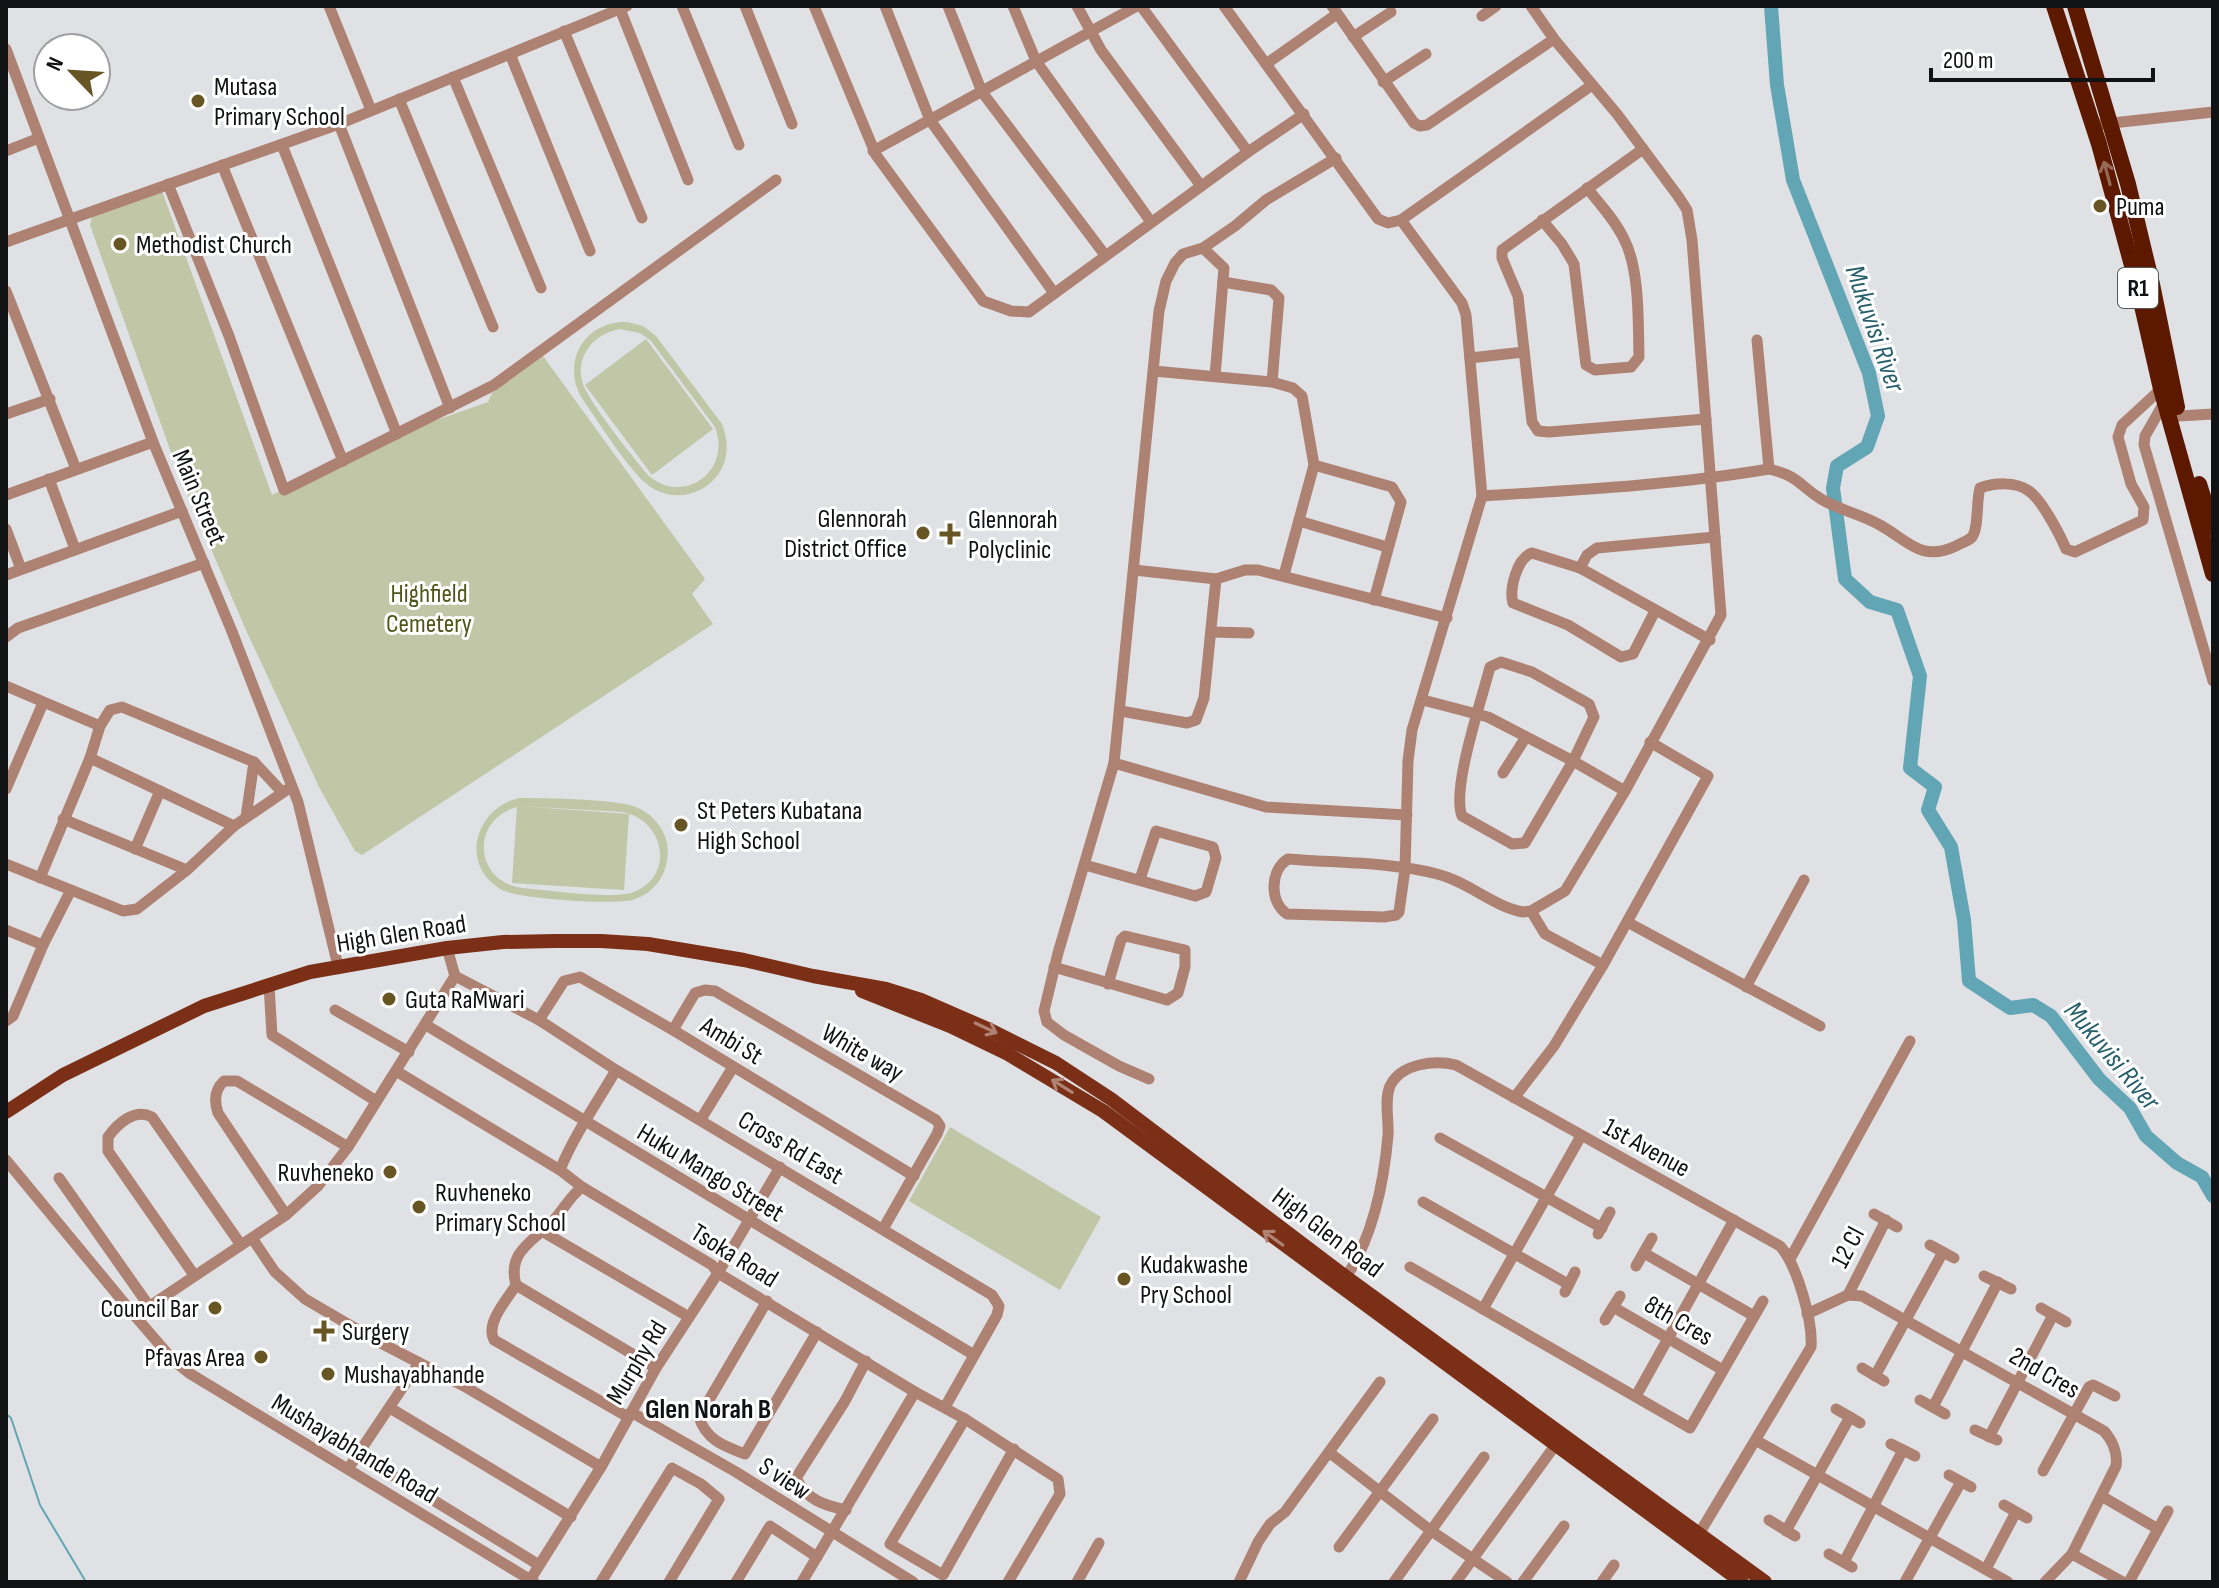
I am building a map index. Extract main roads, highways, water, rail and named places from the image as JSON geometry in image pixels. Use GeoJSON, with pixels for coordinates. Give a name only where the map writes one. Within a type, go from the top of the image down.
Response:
{"type":"FeatureCollection","features":[{"type":"Feature","properties":{"kind":"highway","name":"R1"},"geometry":{"type":"LineString","coordinates":[[2054,6],[2102,124],[2152,284],[2179,416],[2213,528]]}},
{"type":"Feature","properties":{"kind":"highway","name":"R1"},"geometry":{"type":"LineString","coordinates":[[2075,6],[2163,395],[2213,574]]}},
{"type":"Feature","properties":{"kind":"main road","name":"High Glen Road"},"geometry":{"type":"LineString","coordinates":[[6,1112],[63,1075],[204,1006],[338,966],[447,948],[516,942],[648,944],[744,960],[832,980],[950,1026],[1049,1078],[1103,1111],[1560,1440],[1742,1582]]}},
{"type":"Feature","properties":{"kind":"main road","name":"High Glen Road"},"geometry":{"type":"LineString","coordinates":[[1560,1440],[1765,1582]]}},
{"type":"Feature","properties":{"kind":"waterway","name":"Mukuvisi River"},"geometry":{"type":"LineString","coordinates":[[1771,6],[1777,85],[1793,180],[1869,373],[1878,416],[1867,447],[1837,466],[1833,488],[1845,579],[1870,602],[1897,610],[1920,676],[1910,768],[1935,787],[1928,810],[1951,847],[1964,920],[1969,981],[2010,1008],[2033,1005],[2051,1016],[2099,1079],[2130,1108],[2146,1136],[2177,1163],[2202,1177],[2213,1196]]}},
{"type":"Feature","properties":{"kind":"waterway"},"geometry":{"type":"LineString","coordinates":[[6,1414],[11,1418],[40,1505],[86,1582]]}},
{"type":"Feature","properties":{"kind":"place","name":"Mutasa Primary School"},"geometry":{"type":"Point","coordinates":[198,101]}},
{"type":"Feature","properties":{"kind":"place","name":"Puma"},"geometry":{"type":"Point","coordinates":[2100,206]}},
{"type":"Feature","properties":{"kind":"place","name":"Methodist Church"},"geometry":{"type":"Point","coordinates":[120,244]}},
{"type":"Feature","properties":{"kind":"place","name":"Glennorah District Office"},"geometry":{"type":"Point","coordinates":[923,533]}},
{"type":"Feature","properties":{"kind":"place","name":"Glennorah Polyclinic"},"geometry":{"type":"Point","coordinates":[950,534]}},
{"type":"Feature","properties":{"kind":"place","name":"St Peters Kubatana High School"},"geometry":{"type":"Point","coordinates":[681,825]}},
{"type":"Feature","properties":{"kind":"place","name":"Guta RaMwari"},"geometry":{"type":"Point","coordinates":[389,999]}},
{"type":"Feature","properties":{"kind":"place","name":"Ruvheneko"},"geometry":{"type":"Point","coordinates":[390,1172]}},
{"type":"Feature","properties":{"kind":"place","name":"Ruvheneko Primary School"},"geometry":{"type":"Point","coordinates":[419,1207]}},
{"type":"Feature","properties":{"kind":"place","name":"Kudakwashe Pry School"},"geometry":{"type":"Point","coordinates":[1124,1279]}},
{"type":"Feature","properties":{"kind":"place","name":"Council Bar"},"geometry":{"type":"Point","coordinates":[215,1308]}},
{"type":"Feature","properties":{"kind":"place","name":"Surgery"},"geometry":{"type":"Point","coordinates":[324,1331]}},
{"type":"Feature","properties":{"kind":"place","name":"Pfavas Area"},"geometry":{"type":"Point","coordinates":[261,1357]}},
{"type":"Feature","properties":{"kind":"place","name":"Mushayabhande"},"geometry":{"type":"Point","coordinates":[328,1374]}},
{"type":"Feature","properties":{"kind":"district","name":"Glen Norah B"},"geometry":{"type":"Point","coordinates":[708,1408]}},
{"type":"Feature","properties":{"kind":"park label","name":"Highfield Cemetery"},"geometry":{"type":"Point","coordinates":[429,608]}}]}
